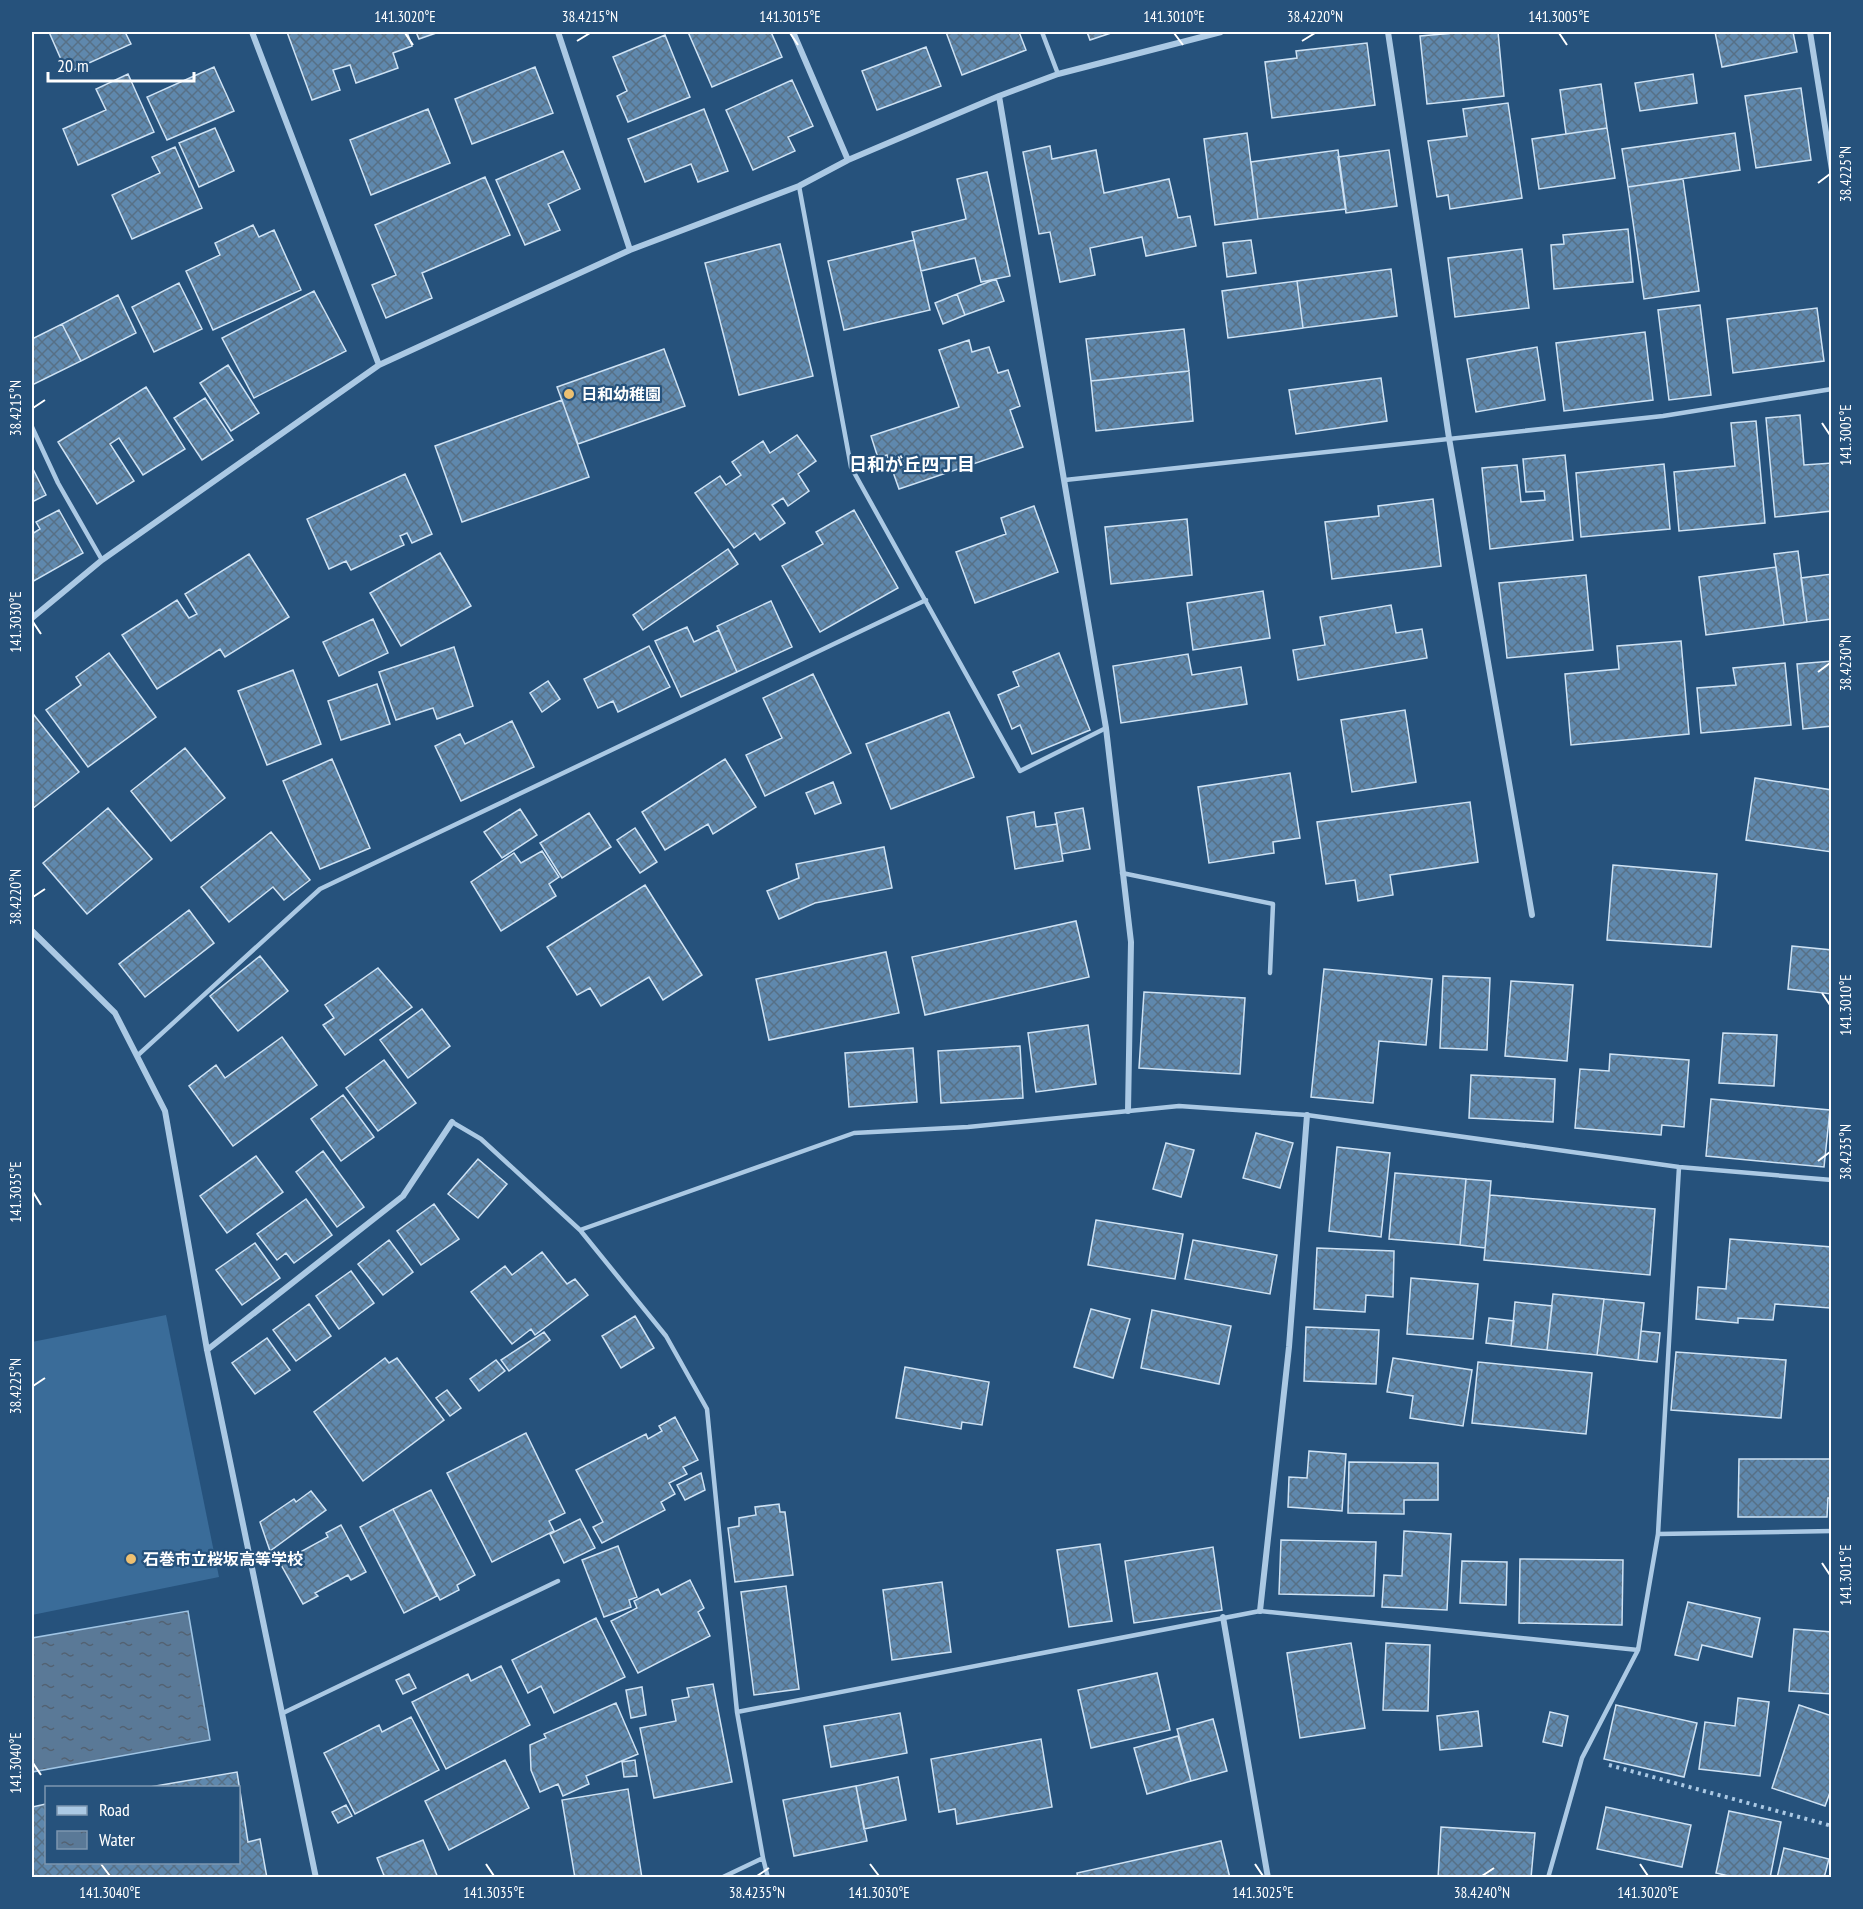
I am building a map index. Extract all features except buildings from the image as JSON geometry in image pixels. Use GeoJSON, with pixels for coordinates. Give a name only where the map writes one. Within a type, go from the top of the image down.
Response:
{"type":"FeatureCollection","features":[{"type":"Feature","properties":{"kind":"street"},"geometry":{"type":"LineString","coordinates":[[252,32],[379,365]]}},
{"type":"Feature","properties":{"kind":"street"},"geometry":{"type":"LineString","coordinates":[[558,32],[630,250]]}},
{"type":"Feature","properties":{"kind":"street"},"geometry":{"type":"LineString","coordinates":[[793,32],[848,160]]}},
{"type":"Feature","properties":{"kind":"street"},"geometry":{"type":"LineString","coordinates":[[32,618],[102,560],[379,365],[630,250],[799,186],[848,160],[999,96],[1058,74],[1221,32]]}},
{"type":"Feature","properties":{"kind":"street"},"geometry":{"type":"LineString","coordinates":[[1388,32],[1449,438],[1532,915]]}},
{"type":"Feature","properties":{"kind":"street"},"geometry":{"type":"LineString","coordinates":[[1810,32],[1832,170]]}},
{"type":"Feature","properties":{"kind":"street"},"geometry":{"type":"LineString","coordinates":[[999,96],[1106,728],[1131,942],[1128,1111]]}},
{"type":"Feature","properties":{"kind":"street"},"geometry":{"type":"LineString","coordinates":[[32,931],[115,1013],[165,1111],[207,1350],[316,1878]]}},
{"type":"Feature","properties":{"kind":"street"},"geometry":{"type":"LineString","coordinates":[[1260,1611],[1289,1347],[1307,1115]]}},
{"type":"Feature","properties":{"kind":"street"},"geometry":{"type":"LineString","coordinates":[[207,1350],[403,1196],[452,1122]]}},
{"type":"Feature","properties":{"kind":"street"},"geometry":{"type":"LineString","coordinates":[[1223,1617],[1268,1878]]}},
{"type":"Feature","properties":{"kind":"lane"},"geometry":{"type":"LineString","coordinates":[[1041,32],[1058,74]]}},
{"type":"Feature","properties":{"kind":"lane"},"geometry":{"type":"LineString","coordinates":[[799,186],[851,467],[1020,771],[1106,728]]}},
{"type":"Feature","properties":{"kind":"lane"},"geometry":{"type":"LineString","coordinates":[[1065,480],[1663,416],[1832,389]]}},
{"type":"Feature","properties":{"kind":"lane"},"geometry":{"type":"LineString","coordinates":[[32,427],[58,483],[102,560]]}},
{"type":"Feature","properties":{"kind":"lane"},"geometry":{"type":"LineString","coordinates":[[137,1056],[320,890],[926,600]]}},
{"type":"Feature","properties":{"kind":"lane"},"geometry":{"type":"LineString","coordinates":[[1122,873],[1273,904],[1270,973]]}},
{"type":"Feature","properties":{"kind":"lane"},"geometry":{"type":"LineString","coordinates":[[580,1230],[854,1132],[968,1127],[1179,1106],[1307,1115],[1679,1167],[1832,1180]]}},
{"type":"Feature","properties":{"kind":"lane"},"geometry":{"type":"LineString","coordinates":[[452,1122],[481,1139],[580,1230],[666,1336],[707,1409],[737,1712],[768,1878]]}},
{"type":"Feature","properties":{"kind":"lane"},"geometry":{"type":"LineString","coordinates":[[1548,1878],[1582,1758],[1638,1650],[1658,1534],[1679,1167]]}},
{"type":"Feature","properties":{"kind":"lane"},"geometry":{"type":"LineString","coordinates":[[1658,1534],[1832,1531]]}},
{"type":"Feature","properties":{"kind":"lane"},"geometry":{"type":"LineString","coordinates":[[283,1713],[558,1581]]}},
{"type":"Feature","properties":{"kind":"lane"},"geometry":{"type":"LineString","coordinates":[[737,1712],[1260,1611],[1638,1650]]}},
{"type":"Feature","properties":{"kind":"lane"},"geometry":{"type":"LineString","coordinates":[[721,1878],[763,1858]]}},
{"type":"Feature","properties":{"kind":"path"},"geometry":{"type":"LineString","coordinates":[[1582,1758],[1832,1826]]}},
{"type":"Feature","properties":{"kind":"shaded area"},"geometry":{"type":"Polygon","coordinates":[[[166,1315],[219,1577],[32,1615],[32,1342],[166,1315]]]}},
{"type":"Feature","properties":{"kind":"water"},"geometry":{"type":"Polygon","coordinates":[[[188,1611],[210,1740],[32,1772],[32,1638],[188,1611]]]}},
{"type":"Feature","properties":{"kind":"place","name":"日和幼稚園"},"geometry":{"type":"Point","coordinates":[569,394]}},
{"type":"Feature","properties":{"kind":"place","name":"石巻市立桜坂高等学校"},"geometry":{"type":"Point","coordinates":[131,1559]}},
{"type":"Feature","properties":{"kind":"district","name":"日和が丘四丁目"},"geometry":{"type":"Point","coordinates":[912,464]}}]}
